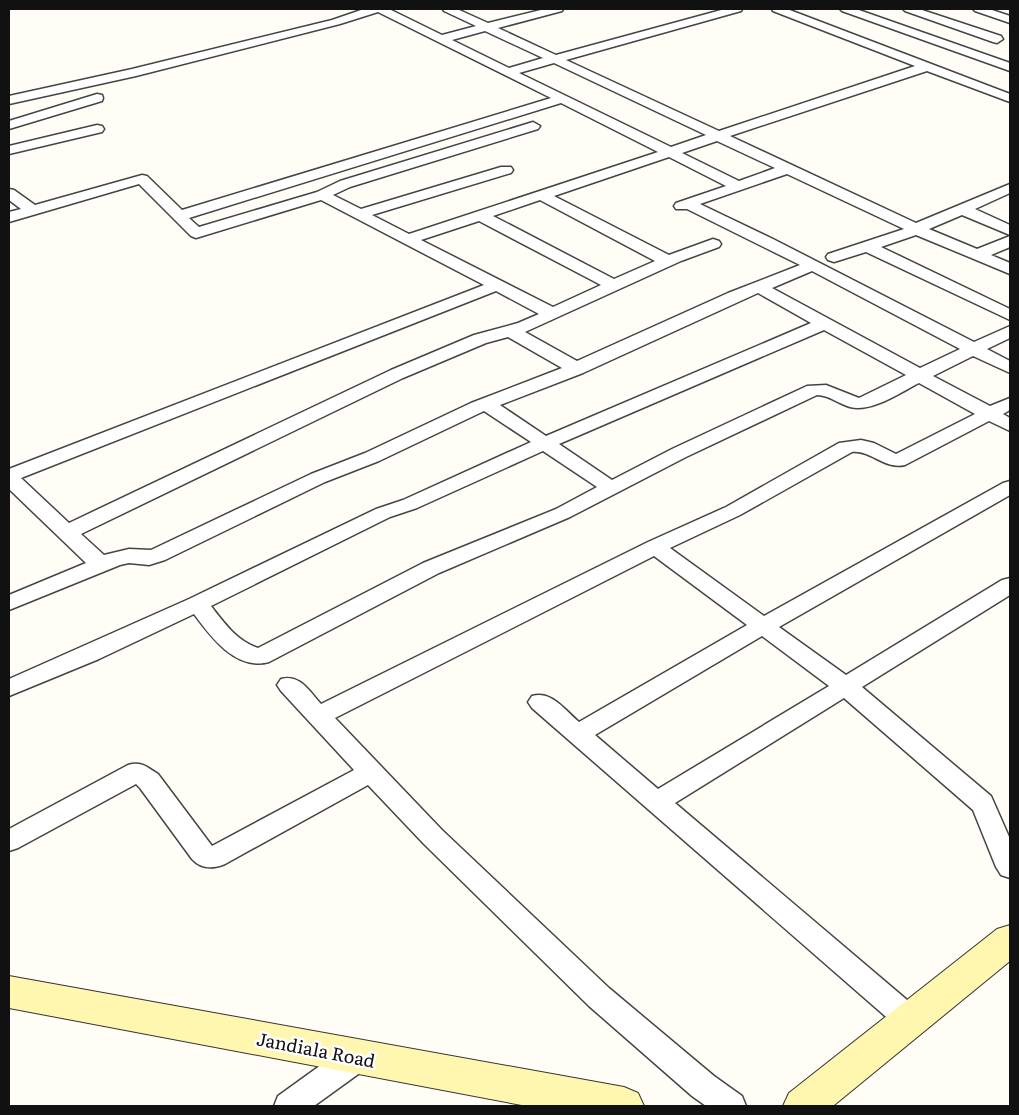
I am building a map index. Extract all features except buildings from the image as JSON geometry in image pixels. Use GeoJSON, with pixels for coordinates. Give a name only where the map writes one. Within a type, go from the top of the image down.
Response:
{"type":"FeatureCollection","features":[{"type":"Feature","properties":{"kind":"main road"},"geometry":{"type":"LineString","coordinates":[[802,1106],[1010,940]]}},
{"type":"Feature","properties":{"kind":"main road","name":"Jandiala Road"},"geometry":{"type":"LineString","coordinates":[[9,992],[616,1106]]}},
{"type":"Feature","properties":{"kind":"street"},"geometry":{"type":"LineString","coordinates":[[12,96],[141,70],[336,22],[357,11],[375,9]]}},
{"type":"Feature","properties":{"kind":"street"},"geometry":{"type":"LineString","coordinates":[[380,9],[738,186]]}},
{"type":"Feature","properties":{"kind":"street"},"geometry":{"type":"LineString","coordinates":[[448,9],[916,229],[1010,269]]}},
{"type":"Feature","properties":{"kind":"street"},"geometry":{"type":"LineString","coordinates":[[440,39],[558,9]]}},
{"type":"Feature","properties":{"kind":"street"},"geometry":{"type":"LineString","coordinates":[[508,72],[737,9]]}},
{"type":"Feature","properties":{"kind":"street"},"geometry":{"type":"LineString","coordinates":[[776,9],[933,61],[1010,98]]}},
{"type":"Feature","properties":{"kind":"street"},"geometry":{"type":"LineString","coordinates":[[846,9],[1010,68]]}},
{"type":"Feature","properties":{"kind":"street"},"geometry":{"type":"LineString","coordinates":[[409,239],[997,39],[909,9]]}},
{"type":"Feature","properties":{"kind":"street"},"geometry":{"type":"LineString","coordinates":[[979,9],[1010,20]]}},
{"type":"Feature","properties":{"kind":"street"},"geometry":{"type":"LineString","coordinates":[[930,16],[945,11]]}},
{"type":"Feature","properties":{"kind":"street"},"geometry":{"type":"LineString","coordinates":[[9,125],[97,98]]}},
{"type":"Feature","properties":{"kind":"street"},"geometry":{"type":"LineString","coordinates":[[180,216],[562,99]]}},
{"type":"Feature","properties":{"kind":"street"},"geometry":{"type":"LineString","coordinates":[[9,217],[142,179],[196,233],[329,192],[345,184],[533,126]]}},
{"type":"Feature","properties":{"kind":"street"},"geometry":{"type":"LineString","coordinates":[[9,150],[97,129]]}},
{"type":"Feature","properties":{"kind":"street"},"geometry":{"type":"LineString","coordinates":[[787,169],[684,206],[768,242],[1010,368]]}},
{"type":"Feature","properties":{"kind":"street"},"geometry":{"type":"LineString","coordinates":[[360,214],[506,170]]}},
{"type":"Feature","properties":{"kind":"street"},"geometry":{"type":"LineString","coordinates":[[312,175],[329,192],[360,214],[553,314]]}},
{"type":"Feature","properties":{"kind":"street"},"geometry":{"type":"LineString","coordinates":[[834,257],[905,234],[1010,189]]}},
{"type":"Feature","properties":{"kind":"street"},"geometry":{"type":"LineString","coordinates":[[9,193],[32,210]]}},
{"type":"Feature","properties":{"kind":"street"},"geometry":{"type":"LineString","coordinates":[[540,195],[668,261]]}},
{"type":"Feature","properties":{"kind":"street"},"geometry":{"type":"LineString","coordinates":[[962,209],[1010,230]]}},
{"type":"Feature","properties":{"kind":"street"},"geometry":{"type":"LineString","coordinates":[[480,215],[613,285]]}},
{"type":"Feature","properties":{"kind":"street"},"geometry":{"type":"LineString","coordinates":[[977,255],[1010,240]]}},
{"type":"Feature","properties":{"kind":"street"},"geometry":{"type":"LineString","coordinates":[[68,532],[397,374],[480,339],[524,327],[613,285],[713,244]]}},
{"type":"Feature","properties":{"kind":"street"},"geometry":{"type":"LineString","coordinates":[[868,247],[1010,315]]}},
{"type":"Feature","properties":{"kind":"street"},"geometry":{"type":"LineString","coordinates":[[9,603],[114,558],[129,556],[142,559],[158,556],[318,478],[372,457],[486,404],[576,369],[758,287],[812,266]]}},
{"type":"Feature","properties":{"kind":"street"},"geometry":{"type":"LineString","coordinates":[[100,564],[9,477],[497,285]]}},
{"type":"Feature","properties":{"kind":"street"},"geometry":{"type":"LineString","coordinates":[[758,287],[1010,425]]}},
{"type":"Feature","properties":{"kind":"street"},"geometry":{"type":"LineString","coordinates":[[9,688],[197,604],[382,513],[410,504],[545,443],[824,324]]}},
{"type":"Feature","properties":{"kind":"street"},"geometry":{"type":"LineString","coordinates":[[511,331],[576,369]]}},
{"type":"Feature","properties":{"kind":"street"},"geometry":{"type":"LineString","coordinates":[[197,604],[208,614],[219,631],[241,649],[255,656],[261,656],[431,568],[563,513],[610,487],[814,390],[825,389],[846,400],[862,404],[1010,331]]}},
{"type":"Feature","properties":{"kind":"street"},"geometry":{"type":"LineString","coordinates":[[486,404],[610,487]]}},
{"type":"Feature","properties":{"kind":"street"},"geometry":{"type":"LineString","coordinates":[[318,716],[655,547],[734,511],[846,447],[866,446],[898,461],[1010,404]]}},
{"type":"Feature","properties":{"kind":"street"},"geometry":{"type":"LineString","coordinates":[[578,734],[763,626],[1010,487]]}},
{"type":"Feature","properties":{"kind":"street"},"geometry":{"type":"LineString","coordinates":[[655,547],[844,686],[982,803],[990,817],[1010,867]]}},
{"type":"Feature","properties":{"kind":"street"},"geometry":{"type":"LineString","coordinates":[[657,802],[1010,585]]}},
{"type":"Feature","properties":{"kind":"street"},"geometry":{"type":"LineString","coordinates":[[289,685],[432,837],[599,997],[703,1086],[731,1106]]}},
{"type":"Feature","properties":{"kind":"street"},"geometry":{"type":"LineString","coordinates":[[540,702],[910,1020]]}},
{"type":"Feature","properties":{"kind":"street"},"geometry":{"type":"LineString","coordinates":[[9,841],[138,772],[149,781],[201,852],[206,857],[216,857],[371,772]]}},
{"type":"Feature","properties":{"kind":"street"},"geometry":{"type":"LineString","coordinates":[[288,1106],[357,1056]]}}]}
